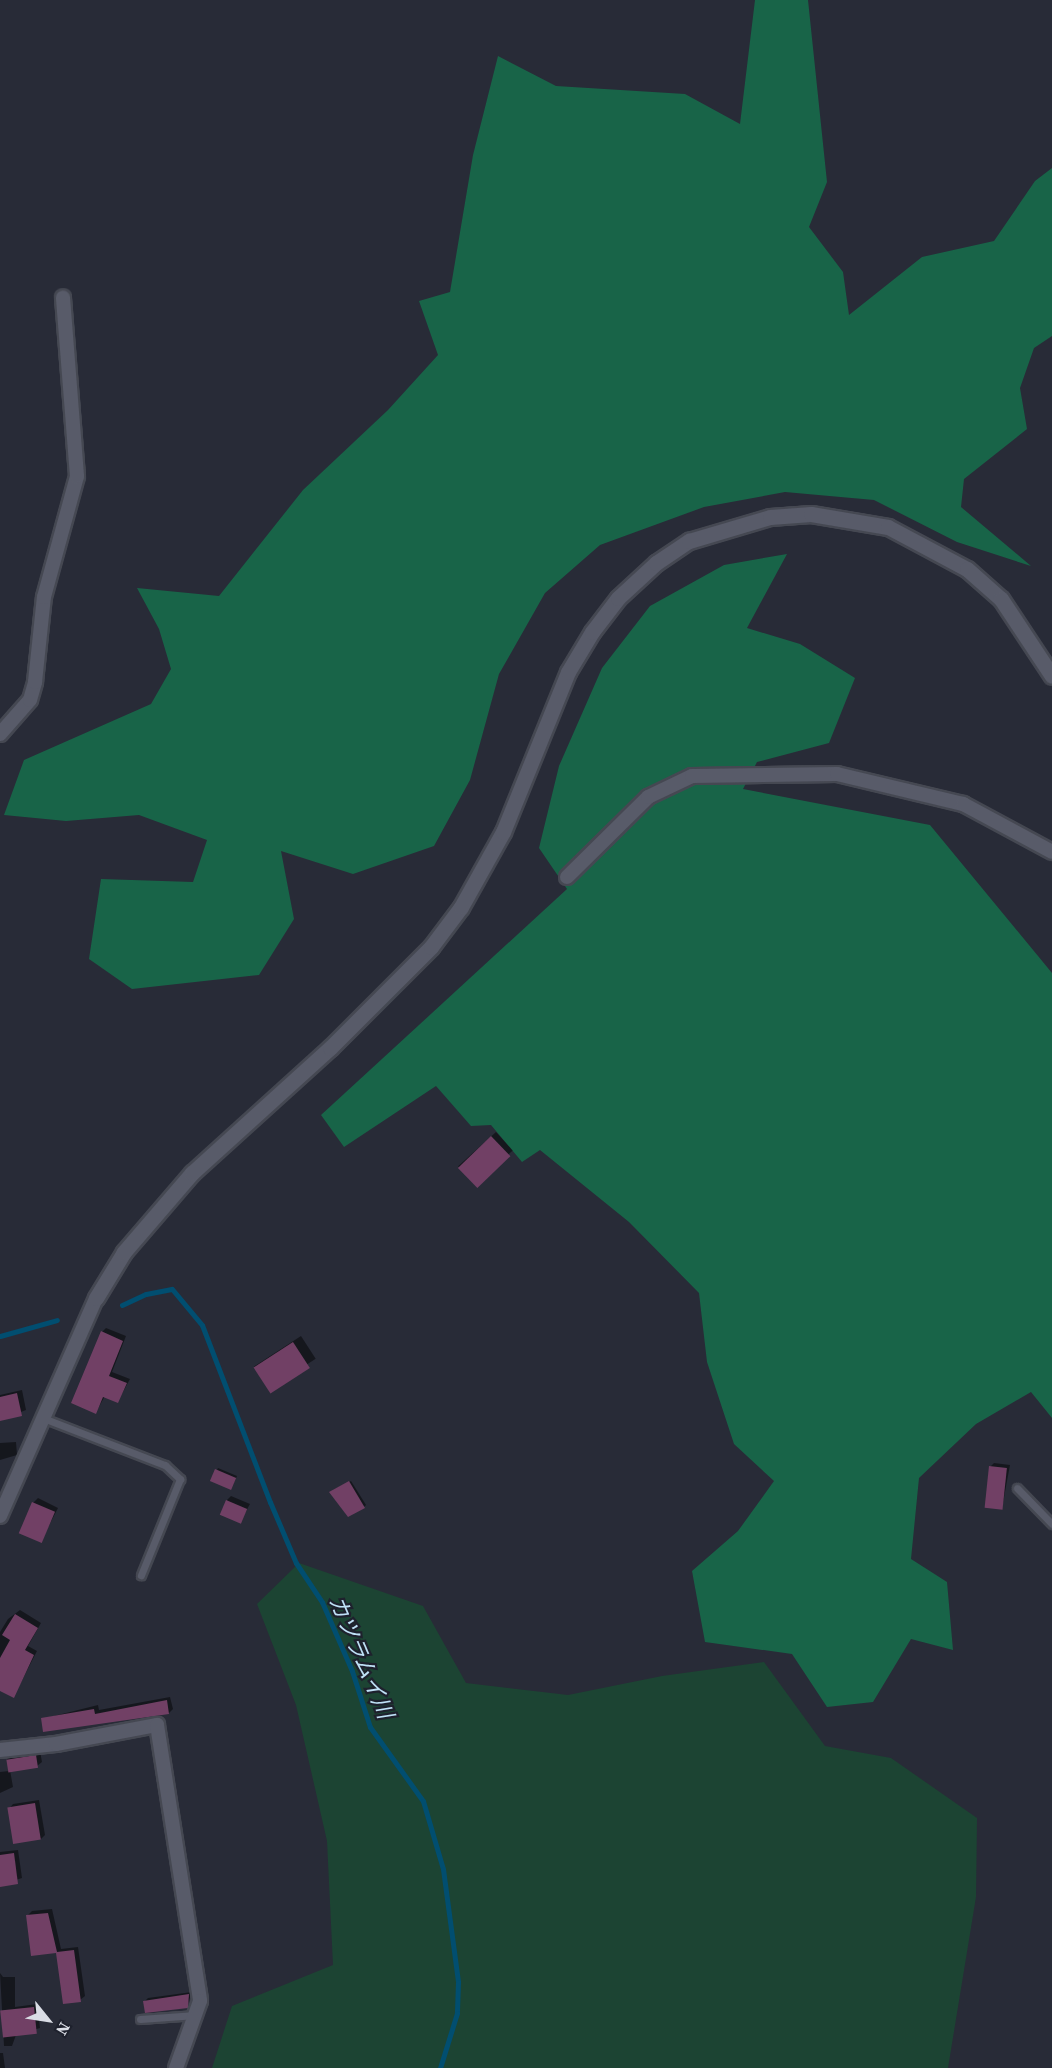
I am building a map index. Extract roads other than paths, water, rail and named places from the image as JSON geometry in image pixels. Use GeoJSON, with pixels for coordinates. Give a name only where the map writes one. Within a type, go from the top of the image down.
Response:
{"type":"FeatureCollection","features":[{"type":"Feature","properties":{"kind":"street"},"geometry":{"type":"LineString","coordinates":[[0,734],[30,700],[44,597],[77,476],[63,297]]}},
{"type":"Feature","properties":{"kind":"street"},"geometry":{"type":"LineString","coordinates":[[0,1516],[5,1498],[96,1298],[124,1252],[192,1173],[338,1041],[431,947],[461,907],[503,832],[568,672],[592,632],[618,598],[681,547],[770,517],[811,514],[888,527],[958,563],[992,591],[1052,676]]}},
{"type":"Feature","properties":{"kind":"street"},"geometry":{"type":"LineString","coordinates":[[567,877],[648,797],[692,776],[837,774],[963,804],[1052,852]]}},
{"type":"Feature","properties":{"kind":"street"},"geometry":{"type":"LineString","coordinates":[[0,1750],[56,1744],[157,1725],[200,2001],[176,2068]]}},
{"type":"Feature","properties":{"kind":"lane"},"geometry":{"type":"LineString","coordinates":[[43,1418],[165,1465],[180,1479],[141,1575]]}},
{"type":"Feature","properties":{"kind":"lane"},"geometry":{"type":"LineString","coordinates":[[1017,1488],[1052,1524]]}},
{"type":"Feature","properties":{"kind":"lane"},"geometry":{"type":"LineString","coordinates":[[140,2019],[196,2015]]}},
{"type":"Feature","properties":{"kind":"waterway","name":"カツラムイ川"},"geometry":{"type":"LineString","coordinates":[[122,1305],[146,1294],[172,1289],[202,1325],[270,1502],[296,1563],[322,1602],[352,1671],[370,1727],[423,1801],[443,1869],[458,1982],[457,2013],[440,2068]]}},
{"type":"Feature","properties":{"kind":"waterway","name":"カツラムイ川"},"geometry":{"type":"LineString","coordinates":[[0,1336],[57,1320]]}}]}
